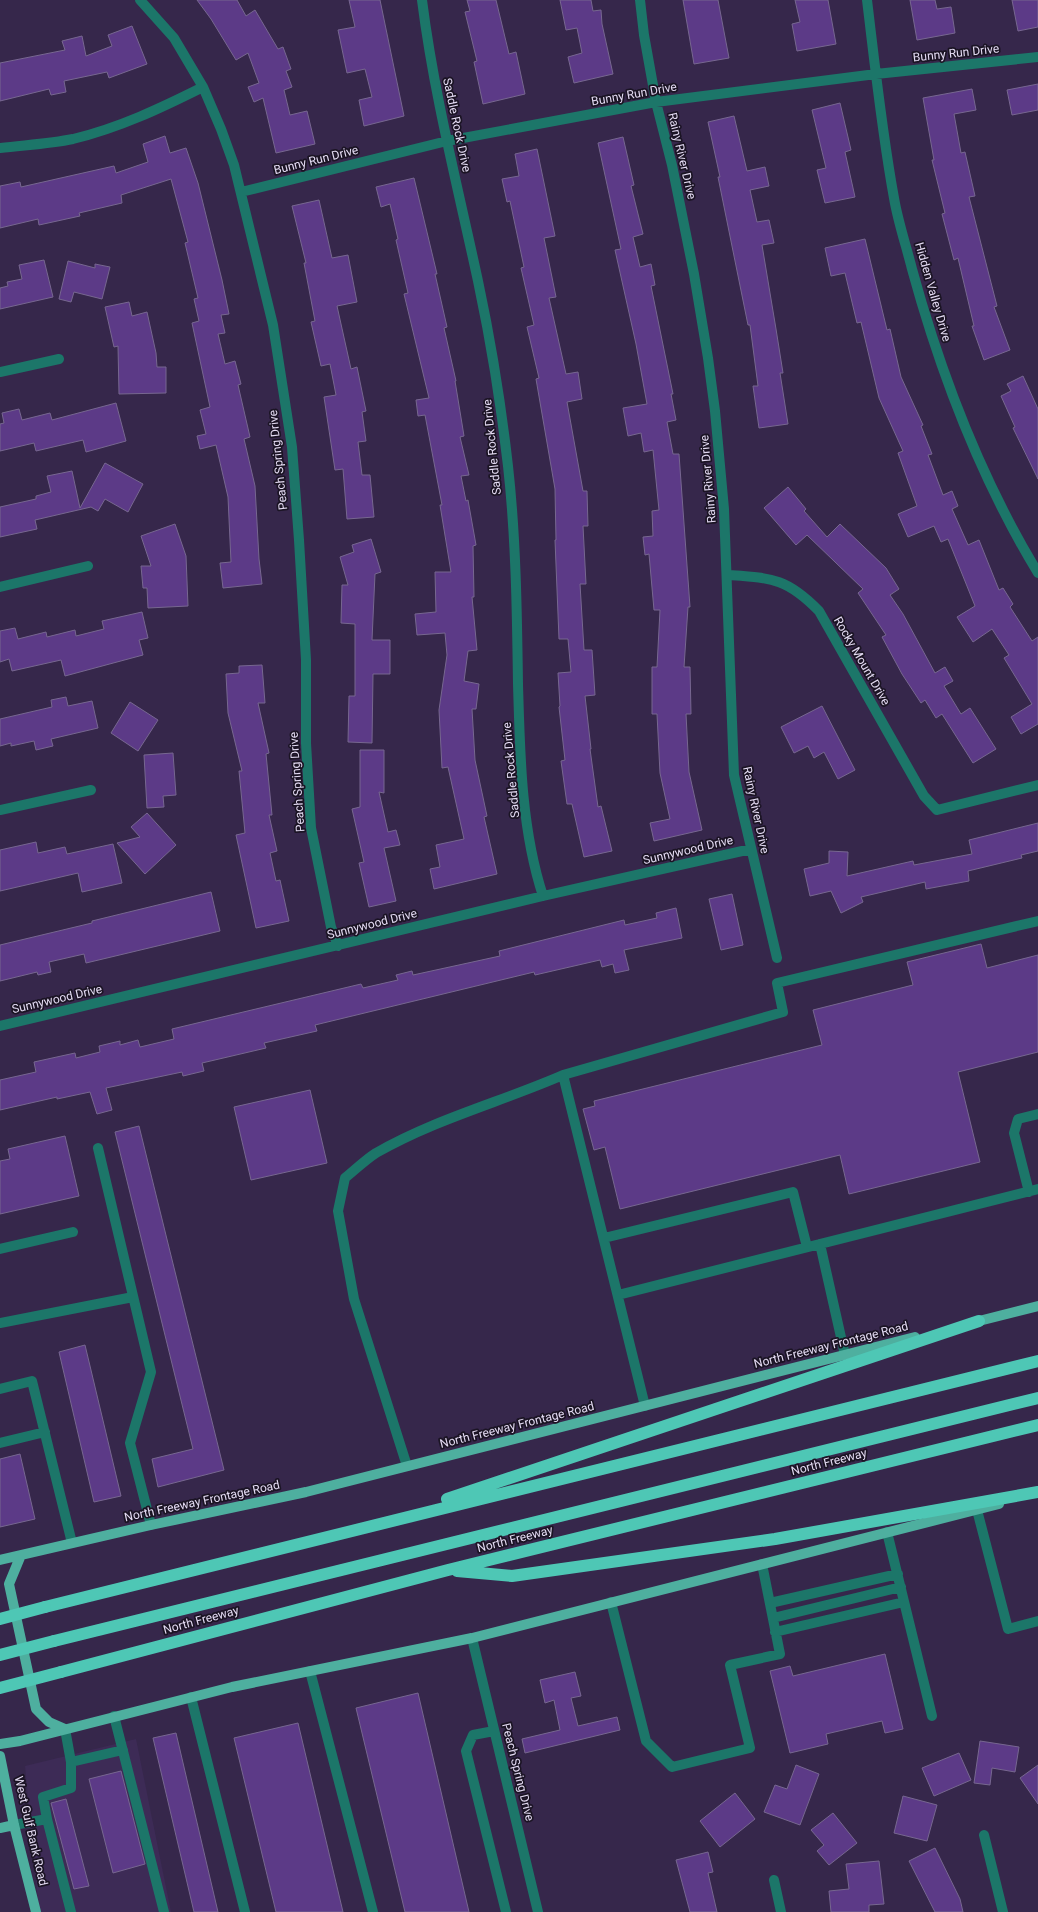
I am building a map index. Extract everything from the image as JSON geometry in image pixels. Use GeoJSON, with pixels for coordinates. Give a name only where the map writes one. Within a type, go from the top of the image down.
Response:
{"type":"FeatureCollection","features":[{"type":"Feature","properties":{"kind":"highway"},"geometry":{"type":"LineString","coordinates":[[363,1527],[979,1321]]}},
{"type":"Feature","properties":{"kind":"highway"},"geometry":{"type":"LineString","coordinates":[[0,1619],[363,1527],[1038,1361]]}},
{"type":"Feature","properties":{"kind":"highway","name":"North Freeway"},"geometry":{"type":"LineString","coordinates":[[0,1655],[1038,1398]]}},
{"type":"Feature","properties":{"kind":"highway","name":"North Freeway"},"geometry":{"type":"LineString","coordinates":[[0,1688],[448,1570],[1038,1425]]}},
{"type":"Feature","properties":{"kind":"highway"},"geometry":{"type":"LineString","coordinates":[[448,1570],[512,1576],[774,1539],[1038,1493]]}},
{"type":"Feature","properties":{"kind":"main road","name":"North Freeway Frontage Road"},"geometry":{"type":"LineString","coordinates":[[0,1560],[151,1525],[306,1492],[1038,1306]]}},
{"type":"Feature","properties":{"kind":"main road"},"geometry":{"type":"LineString","coordinates":[[0,1744],[190,1697],[472,1638],[1038,1493]]}},
{"type":"Feature","properties":{"kind":"main road"},"geometry":{"type":"LineString","coordinates":[[21,1555],[9,1584],[36,1709],[49,1722],[65,1729]]}},
{"type":"Feature","properties":{"kind":"main road","name":"West Gulf Bank Road"},"geometry":{"type":"LineString","coordinates":[[0,1756],[14,1825],[36,1912]]}},
{"type":"Feature","properties":{"kind":"main road"},"geometry":{"type":"LineString","coordinates":[[0,1828],[14,1825]]}},
{"type":"Feature","properties":{"kind":"street","name":"Peach Spring Drive"},"geometry":{"type":"LineString","coordinates":[[140,0],[174,38],[203,87],[234,164],[273,325],[292,448],[306,652],[306,743],[311,828],[331,926],[338,946]]}},
{"type":"Feature","properties":{"kind":"street","name":"Saddle Rock Drive"},"geometry":{"type":"LineString","coordinates":[[422,0],[428,49],[479,284],[500,398],[508,470],[513,542],[523,793],[537,876],[543,896]]}},
{"type":"Feature","properties":{"kind":"street","name":"Rainy River Drive"},"geometry":{"type":"LineString","coordinates":[[640,0],[644,35],[656,102],[672,165],[694,274],[716,418],[728,575],[734,775],[777,958]]}},
{"type":"Feature","properties":{"kind":"street","name":"Hidden Valley Drive"},"geometry":{"type":"LineString","coordinates":[[866,0],[894,200],[919,293],[946,382],[986,474],[1022,547],[1038,573]]}},
{"type":"Feature","properties":{"kind":"street","name":"Bunny Run Drive"},"geometry":{"type":"LineString","coordinates":[[241,192],[447,142],[656,102],[876,74],[1038,57]]}},
{"type":"Feature","properties":{"kind":"street"},"geometry":{"type":"LineString","coordinates":[[0,148],[72,139],[122,124],[166,106],[203,87]]}},
{"type":"Feature","properties":{"kind":"street"},"geometry":{"type":"LineString","coordinates":[[0,372],[59,360]]}},
{"type":"Feature","properties":{"kind":"street"},"geometry":{"type":"LineString","coordinates":[[0,587],[88,566]]}},
{"type":"Feature","properties":{"kind":"street","name":"Rocky Mount Drive"},"geometry":{"type":"LineString","coordinates":[[728,575],[760,577],[780,581],[795,589],[819,611],[924,796],[937,810],[1038,785]]}},
{"type":"Feature","properties":{"kind":"street"},"geometry":{"type":"LineString","coordinates":[[0,810],[91,790]]}},
{"type":"Feature","properties":{"kind":"street","name":"Sunnywood Drive"},"geometry":{"type":"LineString","coordinates":[[0,1026],[543,896],[751,849]]}},
{"type":"Feature","properties":{"kind":"street"},"geometry":{"type":"LineString","coordinates":[[407,1466],[354,1299],[338,1211],[345,1178],[376,1154],[433,1125],[563,1075],[783,1012],[777,983],[1038,922]]}},
{"type":"Feature","properties":{"kind":"street"},"geometry":{"type":"LineString","coordinates":[[563,1075],[645,1406]]}},
{"type":"Feature","properties":{"kind":"street"},"geometry":{"type":"LineString","coordinates":[[618,1294],[1033,1191],[1014,1133],[1018,1119],[1038,1114]]}},
{"type":"Feature","properties":{"kind":"street"},"geometry":{"type":"LineString","coordinates":[[98,1148],[151,1372],[130,1443],[151,1525]]}},
{"type":"Feature","properties":{"kind":"street"},"geometry":{"type":"LineString","coordinates":[[604,1238],[792,1192],[807,1247]]}},
{"type":"Feature","properties":{"kind":"street"},"geometry":{"type":"LineString","coordinates":[[0,1249],[73,1232]]}},
{"type":"Feature","properties":{"kind":"street"},"geometry":{"type":"LineString","coordinates":[[820,1244],[845,1355]]}},
{"type":"Feature","properties":{"kind":"street"},"geometry":{"type":"LineString","coordinates":[[0,1323],[133,1298]]}},
{"type":"Feature","properties":{"kind":"street"},"geometry":{"type":"LineString","coordinates":[[0,1389],[32,1381],[72,1543]]}},
{"type":"Feature","properties":{"kind":"street"},"geometry":{"type":"LineString","coordinates":[[0,1443],[45,1432]]}},
{"type":"Feature","properties":{"kind":"street"},"geometry":{"type":"LineString","coordinates":[[976,1510],[1008,1629],[1038,1621]]}},
{"type":"Feature","properties":{"kind":"street"},"geometry":{"type":"LineString","coordinates":[[887,1532],[932,1716]]}},
{"type":"Feature","properties":{"kind":"street"},"geometry":{"type":"LineString","coordinates":[[611,1602],[646,1741],[672,1767],[750,1748],[730,1665],[780,1654],[762,1564]]}},
{"type":"Feature","properties":{"kind":"street"},"geometry":{"type":"LineString","coordinates":[[770,1603],[898,1574]]}},
{"type":"Feature","properties":{"kind":"street"},"geometry":{"type":"LineString","coordinates":[[773,1618],[901,1587]]}},
{"type":"Feature","properties":{"kind":"street"},"geometry":{"type":"LineString","coordinates":[[775,1632],[904,1602]]}},
{"type":"Feature","properties":{"kind":"street","name":"Peach Spring Drive"},"geometry":{"type":"LineString","coordinates":[[472,1638],[538,1912]]}},
{"type":"Feature","properties":{"kind":"street"},"geometry":{"type":"LineString","coordinates":[[310,1671],[373,1912]]}},
{"type":"Feature","properties":{"kind":"street"},"geometry":{"type":"LineString","coordinates":[[190,1697],[245,1912]]}},
{"type":"Feature","properties":{"kind":"street"},"geometry":{"type":"LineString","coordinates":[[114,1716],[164,1912]]}},
{"type":"Feature","properties":{"kind":"street"},"geometry":{"type":"LineString","coordinates":[[65,1729],[71,1762],[71,1788],[43,1797],[46,1819],[71,1912]]}},
{"type":"Feature","properties":{"kind":"street"},"geometry":{"type":"LineString","coordinates":[[494,1731],[473,1735],[466,1751],[506,1912]]}},
{"type":"Feature","properties":{"kind":"street"},"geometry":{"type":"LineString","coordinates":[[71,1762],[123,1750]]}},
{"type":"Feature","properties":{"kind":"street"},"geometry":{"type":"LineString","coordinates":[[14,1825],[46,1819]]}},
{"type":"Feature","properties":{"kind":"street"},"geometry":{"type":"LineString","coordinates":[[984,1835],[1003,1912]]}},
{"type":"Feature","properties":{"kind":"street"},"geometry":{"type":"LineString","coordinates":[[774,1880],[781,1912]]}},
{"type":"Feature","properties":{"kind":"shaded area"},"geometry":{"type":"Polygon","coordinates":[[[136,1739],[171,1912],[39,1912],[25,1766],[136,1739]]]}},
{"type":"Feature","properties":{"kind":"building"},"geometry":{"type":"Polygon","coordinates":[[[197,0],[237,0],[246,16],[255,10],[278,49],[283,47],[291,69],[286,71],[292,87],[284,90],[290,115],[307,111],[315,144],[276,153],[263,98],[254,102],[248,87],[259,83],[248,53],[236,60],[211,19],[197,0]]]}},
{"type":"Feature","properties":{"kind":"building"},"geometry":{"type":"Polygon","coordinates":[[[349,0],[380,0],[404,116],[364,126],[359,100],[372,97],[365,69],[347,73],[338,30],[355,27],[349,0]]]}},
{"type":"Feature","properties":{"kind":"building"},"geometry":{"type":"Polygon","coordinates":[[[467,0],[496,0],[509,54],[516,52],[525,94],[483,104],[474,62],[477,61],[465,12],[470,11],[467,0]]]}},
{"type":"Feature","properties":{"kind":"building"},"geometry":{"type":"Polygon","coordinates":[[[560,0],[591,0],[593,11],[601,10],[602,24],[613,74],[574,83],[568,57],[582,53],[577,28],[566,30],[560,0]]]}},
{"type":"Feature","properties":{"kind":"building"},"geometry":{"type":"Polygon","coordinates":[[[683,0],[718,0],[729,58],[694,64],[683,0]]]}},
{"type":"Feature","properties":{"kind":"building"},"geometry":{"type":"Polygon","coordinates":[[[795,0],[828,0],[836,44],[797,51],[792,24],[800,22],[795,0]]]}},
{"type":"Feature","properties":{"kind":"building"},"geometry":{"type":"Polygon","coordinates":[[[910,0],[935,0],[937,9],[951,7],[955,33],[917,40],[910,0]]]}},
{"type":"Feature","properties":{"kind":"building"},"geometry":{"type":"Polygon","coordinates":[[[1012,0],[1038,0],[1038,27],[1018,31],[1012,0]]]}},
{"type":"Feature","properties":{"kind":"building"},"geometry":{"type":"Polygon","coordinates":[[[132,26],[147,64],[109,78],[107,72],[64,81],[66,92],[51,95],[49,89],[0,101],[0,63],[65,50],[62,41],[82,36],[86,56],[112,46],[108,35],[132,26]]]}},
{"type":"Feature","properties":{"kind":"building"},"geometry":{"type":"Polygon","coordinates":[[[1038,84],[1038,110],[1012,115],[1007,90],[1038,84]]]}},
{"type":"Feature","properties":{"kind":"building"},"geometry":{"type":"Polygon","coordinates":[[[972,89],[976,110],[954,114],[961,153],[965,152],[975,196],[969,197],[997,306],[994,307],[1010,350],[984,360],[972,326],[974,326],[958,258],[954,260],[942,214],[945,213],[932,160],[934,160],[923,98],[972,89]]]}},
{"type":"Feature","properties":{"kind":"building"},"geometry":{"type":"Polygon","coordinates":[[[840,103],[851,150],[845,152],[855,197],[825,203],[817,170],[826,168],[812,110],[840,103]]]}},
{"type":"Feature","properties":{"kind":"building"},"geometry":{"type":"Polygon","coordinates":[[[734,116],[747,171],[765,167],[769,186],[750,190],[757,222],[769,220],[774,243],[762,245],[783,373],[780,373],[788,424],[759,428],[753,386],[758,386],[750,325],[748,325],[708,122],[734,116]]]}},
{"type":"Feature","properties":{"kind":"building"},"geometry":{"type":"Polygon","coordinates":[[[165,136],[170,153],[186,148],[198,183],[222,280],[229,314],[221,315],[225,333],[218,334],[225,364],[235,361],[241,384],[238,385],[250,437],[244,439],[255,486],[259,559],[262,584],[223,588],[220,563],[231,562],[228,497],[216,445],[200,449],[197,436],[206,434],[200,410],[210,407],[192,323],[199,321],[194,299],[198,298],[185,243],[188,242],[171,179],[121,195],[122,203],[79,213],[80,216],[39,225],[38,219],[0,228],[0,186],[20,182],[21,187],[114,166],[116,173],[148,162],[143,144],[165,136]]]}},
{"type":"Feature","properties":{"kind":"building"},"geometry":{"type":"Polygon","coordinates":[[[623,137],[634,185],[631,186],[643,234],[633,237],[640,267],[651,264],[655,285],[651,286],[673,394],[671,394],[676,420],[667,422],[673,454],[679,454],[690,607],[688,607],[684,667],[690,667],[691,714],[686,714],[689,772],[702,830],[654,841],[650,823],[670,819],[660,773],[657,714],[652,714],[652,667],[657,667],[660,610],[654,610],[649,554],[645,555],[643,537],[653,536],[652,511],[659,510],[653,450],[644,452],[641,433],[628,436],[623,408],[647,404],[636,344],[615,250],[621,249],[598,143],[623,137]]]}},
{"type":"Feature","properties":{"kind":"building"},"geometry":{"type":"Polygon","coordinates":[[[537,149],[555,236],[544,238],[556,297],[549,298],[566,374],[578,372],[582,399],[567,402],[583,491],[587,491],[588,526],[583,526],[586,584],[580,584],[584,650],[592,650],[595,695],[585,696],[598,807],[601,806],[612,851],[584,857],[572,804],[567,804],[561,761],[565,760],[559,707],[558,673],[571,672],[568,639],[559,639],[555,540],[555,489],[536,379],[539,378],[527,327],[534,325],[521,268],[524,267],[510,201],[507,202],[502,179],[519,176],[515,154],[537,149]]]}},
{"type":"Feature","properties":{"kind":"building"},"geometry":{"type":"Polygon","coordinates":[[[414,178],[437,274],[435,274],[447,327],[444,328],[456,381],[464,436],[460,437],[469,475],[461,476],[466,501],[468,500],[476,545],[473,546],[474,597],[472,597],[477,650],[468,651],[464,681],[479,684],[476,709],[472,709],[475,760],[487,816],[484,817],[497,874],[434,889],[430,869],[440,867],[436,845],[464,839],[448,767],[442,768],[439,710],[447,655],[445,633],[417,635],[415,614],[436,612],[435,572],[451,572],[440,505],[442,505],[425,415],[418,416],[416,400],[429,398],[404,294],[408,293],[396,240],[398,239],[390,204],[381,207],[376,187],[414,178]]]}},
{"type":"Feature","properties":{"kind":"building"},"geometry":{"type":"Polygon","coordinates":[[[319,200],[332,258],[348,255],[357,302],[337,306],[351,369],[357,367],[366,411],[362,412],[366,441],[358,442],[362,475],[370,475],[374,517],[347,519],[343,469],[335,470],[324,397],[336,395],[330,364],[321,366],[311,322],[315,321],[304,263],[306,263],[292,206],[319,200]]]}},
{"type":"Feature","properties":{"kind":"building"},"geometry":{"type":"Polygon","coordinates":[[[865,239],[887,330],[890,329],[901,377],[923,425],[921,426],[932,454],[928,455],[943,495],[952,491],[958,506],[952,509],[968,545],[979,540],[999,590],[1003,588],[1013,604],[1010,607],[1032,641],[1038,637],[1038,724],[1021,734],[1011,717],[1032,704],[1004,658],[1009,655],[992,629],[973,642],[957,617],[975,606],[948,539],[941,542],[934,526],[908,537],[898,514],[917,506],[898,453],[903,451],[879,398],[861,322],[857,323],[845,273],[831,276],[825,248],[865,239]]]}},
{"type":"Feature","properties":{"kind":"building"},"geometry":{"type":"Polygon","coordinates":[[[44,260],[53,297],[0,309],[0,288],[8,286],[7,282],[22,279],[19,265],[44,260]]]}},
{"type":"Feature","properties":{"kind":"building"},"geometry":{"type":"Polygon","coordinates":[[[68,261],[95,268],[95,264],[110,267],[102,299],[74,292],[71,302],[59,299],[68,261]]]}},
{"type":"Feature","properties":{"kind":"building"},"geometry":{"type":"Polygon","coordinates":[[[129,302],[132,316],[147,312],[156,353],[157,367],[166,367],[166,393],[119,394],[118,346],[114,347],[105,307],[129,302]]]}},
{"type":"Feature","properties":{"kind":"building"},"geometry":{"type":"Polygon","coordinates":[[[1023,376],[1038,409],[1038,479],[1013,428],[1015,427],[1001,396],[1011,391],[1007,384],[1023,376]]]}},
{"type":"Feature","properties":{"kind":"building"},"geometry":{"type":"Polygon","coordinates":[[[116,403],[126,441],[86,452],[83,440],[36,451],[34,443],[0,451],[0,424],[4,423],[2,413],[19,409],[22,420],[50,413],[52,420],[116,403]]]}},
{"type":"Feature","properties":{"kind":"building"},"geometry":{"type":"Polygon","coordinates":[[[105,463],[143,484],[128,512],[105,499],[98,511],[91,507],[35,520],[37,529],[0,537],[0,507],[36,499],[36,496],[51,492],[47,476],[72,471],[80,508],[105,463]]]}},
{"type":"Feature","properties":{"kind":"building"},"geometry":{"type":"Polygon","coordinates":[[[788,487],[806,509],[804,511],[827,537],[840,524],[886,568],[899,589],[890,595],[903,614],[935,673],[945,667],[953,681],[944,686],[961,714],[970,708],[996,749],[973,763],[942,714],[936,718],[925,700],[921,703],[902,674],[882,637],[886,635],[858,593],[863,589],[807,535],[796,545],[764,508],[788,487]]]}},
{"type":"Feature","properties":{"kind":"building"},"geometry":{"type":"Polygon","coordinates":[[[175,524],[186,556],[188,606],[148,608],[147,588],[143,588],[141,566],[151,566],[141,536],[175,524]]]}},
{"type":"Feature","properties":{"kind":"building"},"geometry":{"type":"Polygon","coordinates":[[[371,539],[381,572],[375,574],[372,640],[390,640],[390,674],[373,674],[372,743],[348,742],[349,696],[355,696],[355,624],[341,623],[342,585],[348,585],[340,557],[354,552],[352,545],[371,539]]]}},
{"type":"Feature","properties":{"kind":"building"},"geometry":{"type":"Polygon","coordinates":[[[142,612],[148,638],[139,640],[143,655],[65,676],[61,660],[12,671],[9,659],[0,662],[0,631],[15,628],[18,639],[46,632],[47,637],[75,630],[76,636],[104,629],[102,621],[142,612]]]}},
{"type":"Feature","properties":{"kind":"building"},"geometry":{"type":"Polygon","coordinates":[[[262,665],[265,703],[258,703],[269,753],[266,754],[272,815],[269,815],[277,851],[270,853],[276,881],[280,880],[289,921],[256,928],[236,835],[245,833],[239,771],[242,771],[228,713],[226,674],[239,673],[239,666],[262,665]]]}},
{"type":"Feature","properties":{"kind":"building"},"geometry":{"type":"Polygon","coordinates":[[[66,697],[68,706],[92,701],[98,728],[51,739],[53,746],[36,750],[34,741],[11,746],[11,743],[0,746],[0,719],[52,707],[51,700],[66,697]]]}},
{"type":"Feature","properties":{"kind":"building"},"geometry":{"type":"Polygon","coordinates":[[[130,702],[158,720],[138,751],[111,733],[130,702]]]}},
{"type":"Feature","properties":{"kind":"building"},"geometry":{"type":"Polygon","coordinates":[[[822,706],[855,770],[838,779],[824,752],[814,758],[808,746],[794,753],[781,727],[822,706]]]}},
{"type":"Feature","properties":{"kind":"building"},"geometry":{"type":"Polygon","coordinates":[[[360,750],[384,750],[384,793],[379,792],[388,832],[396,830],[400,845],[384,848],[396,901],[369,907],[359,863],[364,862],[352,809],[360,807],[360,750]]]}},
{"type":"Feature","properties":{"kind":"building"},"geometry":{"type":"Polygon","coordinates":[[[173,753],[176,795],[163,796],[164,807],[147,808],[144,755],[173,753]]]}},
{"type":"Feature","properties":{"kind":"building"},"geometry":{"type":"Polygon","coordinates":[[[147,813],[176,845],[145,874],[117,843],[140,837],[131,827],[147,813]]]}},
{"type":"Feature","properties":{"kind":"building"},"geometry":{"type":"Polygon","coordinates":[[[1038,823],[1038,851],[1021,855],[1022,858],[968,871],[969,881],[926,889],[925,882],[861,897],[863,902],[841,913],[831,891],[810,896],[804,869],[829,863],[829,851],[848,852],[847,876],[913,861],[914,865],[972,854],[969,840],[1038,823]]]}},
{"type":"Feature","properties":{"kind":"building"},"geometry":{"type":"Polygon","coordinates":[[[36,842],[38,853],[65,847],[67,854],[113,844],[122,883],[82,892],[78,873],[0,891],[0,850],[36,842]]]}},
{"type":"Feature","properties":{"kind":"building"},"geometry":{"type":"Polygon","coordinates":[[[211,892],[220,931],[86,963],[84,954],[49,962],[51,972],[38,975],[37,972],[0,981],[0,945],[211,892]]]}},
{"type":"Feature","properties":{"kind":"building"},"geometry":{"type":"Polygon","coordinates":[[[732,894],[743,945],[721,950],[709,899],[732,894]]]}},
{"type":"Feature","properties":{"kind":"building"},"geometry":{"type":"Polygon","coordinates":[[[676,908],[682,938],[624,950],[629,970],[615,973],[613,964],[602,967],[600,960],[535,975],[534,972],[315,1025],[317,1031],[264,1043],[266,1048],[202,1063],[204,1071],[183,1076],[182,1072],[106,1088],[112,1110],[97,1114],[90,1092],[57,1099],[57,1097],[0,1110],[0,1080],[36,1072],[34,1062],[75,1053],[76,1058],[100,1052],[99,1046],[120,1041],[120,1045],[138,1040],[140,1047],[174,1039],[172,1029],[361,984],[363,988],[398,980],[396,975],[412,971],[413,975],[500,956],[499,951],[624,920],[625,925],[657,918],[656,913],[676,908]]]}},
{"type":"Feature","properties":{"kind":"building"},"geometry":{"type":"Polygon","coordinates":[[[981,944],[987,968],[1038,955],[1038,1052],[958,1072],[980,1162],[849,1194],[840,1155],[620,1209],[605,1147],[594,1150],[583,1109],[595,1106],[594,1101],[822,1045],[813,1010],[913,985],[907,962],[981,944]]]}},
{"type":"Feature","properties":{"kind":"building"},"geometry":{"type":"Polygon","coordinates":[[[310,1090],[327,1163],[251,1180],[234,1107],[310,1090]]]}},
{"type":"Feature","properties":{"kind":"building"},"geometry":{"type":"Polygon","coordinates":[[[139,1126],[224,1470],[158,1487],[152,1459],[193,1449],[115,1132],[139,1126]]]}},
{"type":"Feature","properties":{"kind":"building"},"geometry":{"type":"Polygon","coordinates":[[[65,1136],[79,1196],[0,1214],[0,1161],[10,1159],[8,1149],[65,1136]]]}},
{"type":"Feature","properties":{"kind":"building"},"geometry":{"type":"Polygon","coordinates":[[[85,1345],[121,1496],[94,1502],[59,1352],[85,1345]]]}},
{"type":"Feature","properties":{"kind":"building"},"geometry":{"type":"Polygon","coordinates":[[[20,1454],[35,1519],[0,1527],[0,1459],[20,1454]]]}},
{"type":"Feature","properties":{"kind":"building"},"geometry":{"type":"Polygon","coordinates":[[[885,1654],[903,1729],[885,1733],[882,1721],[826,1734],[828,1744],[790,1753],[770,1671],[790,1666],[793,1676],[885,1654]]]}},
{"type":"Feature","properties":{"kind":"building"},"geometry":{"type":"Polygon","coordinates":[[[575,1672],[581,1696],[571,1698],[578,1726],[617,1717],[620,1730],[525,1753],[522,1739],[560,1730],[554,1700],[545,1703],[540,1680],[575,1672]]]}},
{"type":"Feature","properties":{"kind":"building"},"geometry":{"type":"Polygon","coordinates":[[[418,1693],[469,1912],[405,1912],[356,1708],[418,1693]]]}},
{"type":"Feature","properties":{"kind":"building"},"geometry":{"type":"Polygon","coordinates":[[[298,1723],[343,1912],[276,1912],[234,1738],[298,1723]]]}},
{"type":"Feature","properties":{"kind":"building"},"geometry":{"type":"Polygon","coordinates":[[[176,1733],[218,1912],[194,1912],[153,1738],[176,1733]]]}},
{"type":"Feature","properties":{"kind":"building"},"geometry":{"type":"Polygon","coordinates":[[[980,1741],[1019,1747],[1015,1772],[992,1768],[990,1785],[974,1783],[980,1741]]]}},
{"type":"Feature","properties":{"kind":"building"},"geometry":{"type":"Polygon","coordinates":[[[959,1753],[971,1780],[934,1796],[922,1768],[959,1753]]]}},
{"type":"Feature","properties":{"kind":"building"},"geometry":{"type":"Polygon","coordinates":[[[796,1765],[819,1774],[800,1825],[764,1812],[775,1785],[787,1789],[796,1765]]]}},
{"type":"Feature","properties":{"kind":"building"},"geometry":{"type":"Polygon","coordinates":[[[1038,1765],[1038,1804],[1020,1778],[1038,1765]]]}},
{"type":"Feature","properties":{"kind":"building"},"geometry":{"type":"Polygon","coordinates":[[[121,1771],[145,1864],[113,1873],[89,1779],[121,1771]]]}},
{"type":"Feature","properties":{"kind":"building"},"geometry":{"type":"Polygon","coordinates":[[[735,1793],[755,1819],[720,1847],[700,1821],[735,1793]]]}},
{"type":"Feature","properties":{"kind":"building"},"geometry":{"type":"Polygon","coordinates":[[[903,1796],[937,1805],[927,1841],[894,1833],[903,1796]]]}},
{"type":"Feature","properties":{"kind":"building"},"geometry":{"type":"Polygon","coordinates":[[[66,1799],[89,1886],[74,1889],[51,1803],[66,1799]]]}},
{"type":"Feature","properties":{"kind":"building"},"geometry":{"type":"Polygon","coordinates":[[[833,1813],[857,1843],[829,1865],[817,1851],[824,1845],[811,1830],[833,1813]]]}},
{"type":"Feature","properties":{"kind":"building"},"geometry":{"type":"Polygon","coordinates":[[[935,1848],[960,1899],[963,1912],[935,1912],[909,1861],[935,1848]]]}},
{"type":"Feature","properties":{"kind":"building"},"geometry":{"type":"Polygon","coordinates":[[[708,1852],[713,1872],[708,1873],[717,1912],[690,1912],[676,1860],[708,1852]]]}},
{"type":"Feature","properties":{"kind":"building"},"geometry":{"type":"Polygon","coordinates":[[[879,1861],[884,1904],[869,1905],[869,1912],[831,1912],[829,1891],[849,1889],[846,1864],[879,1861]]]}}]}
